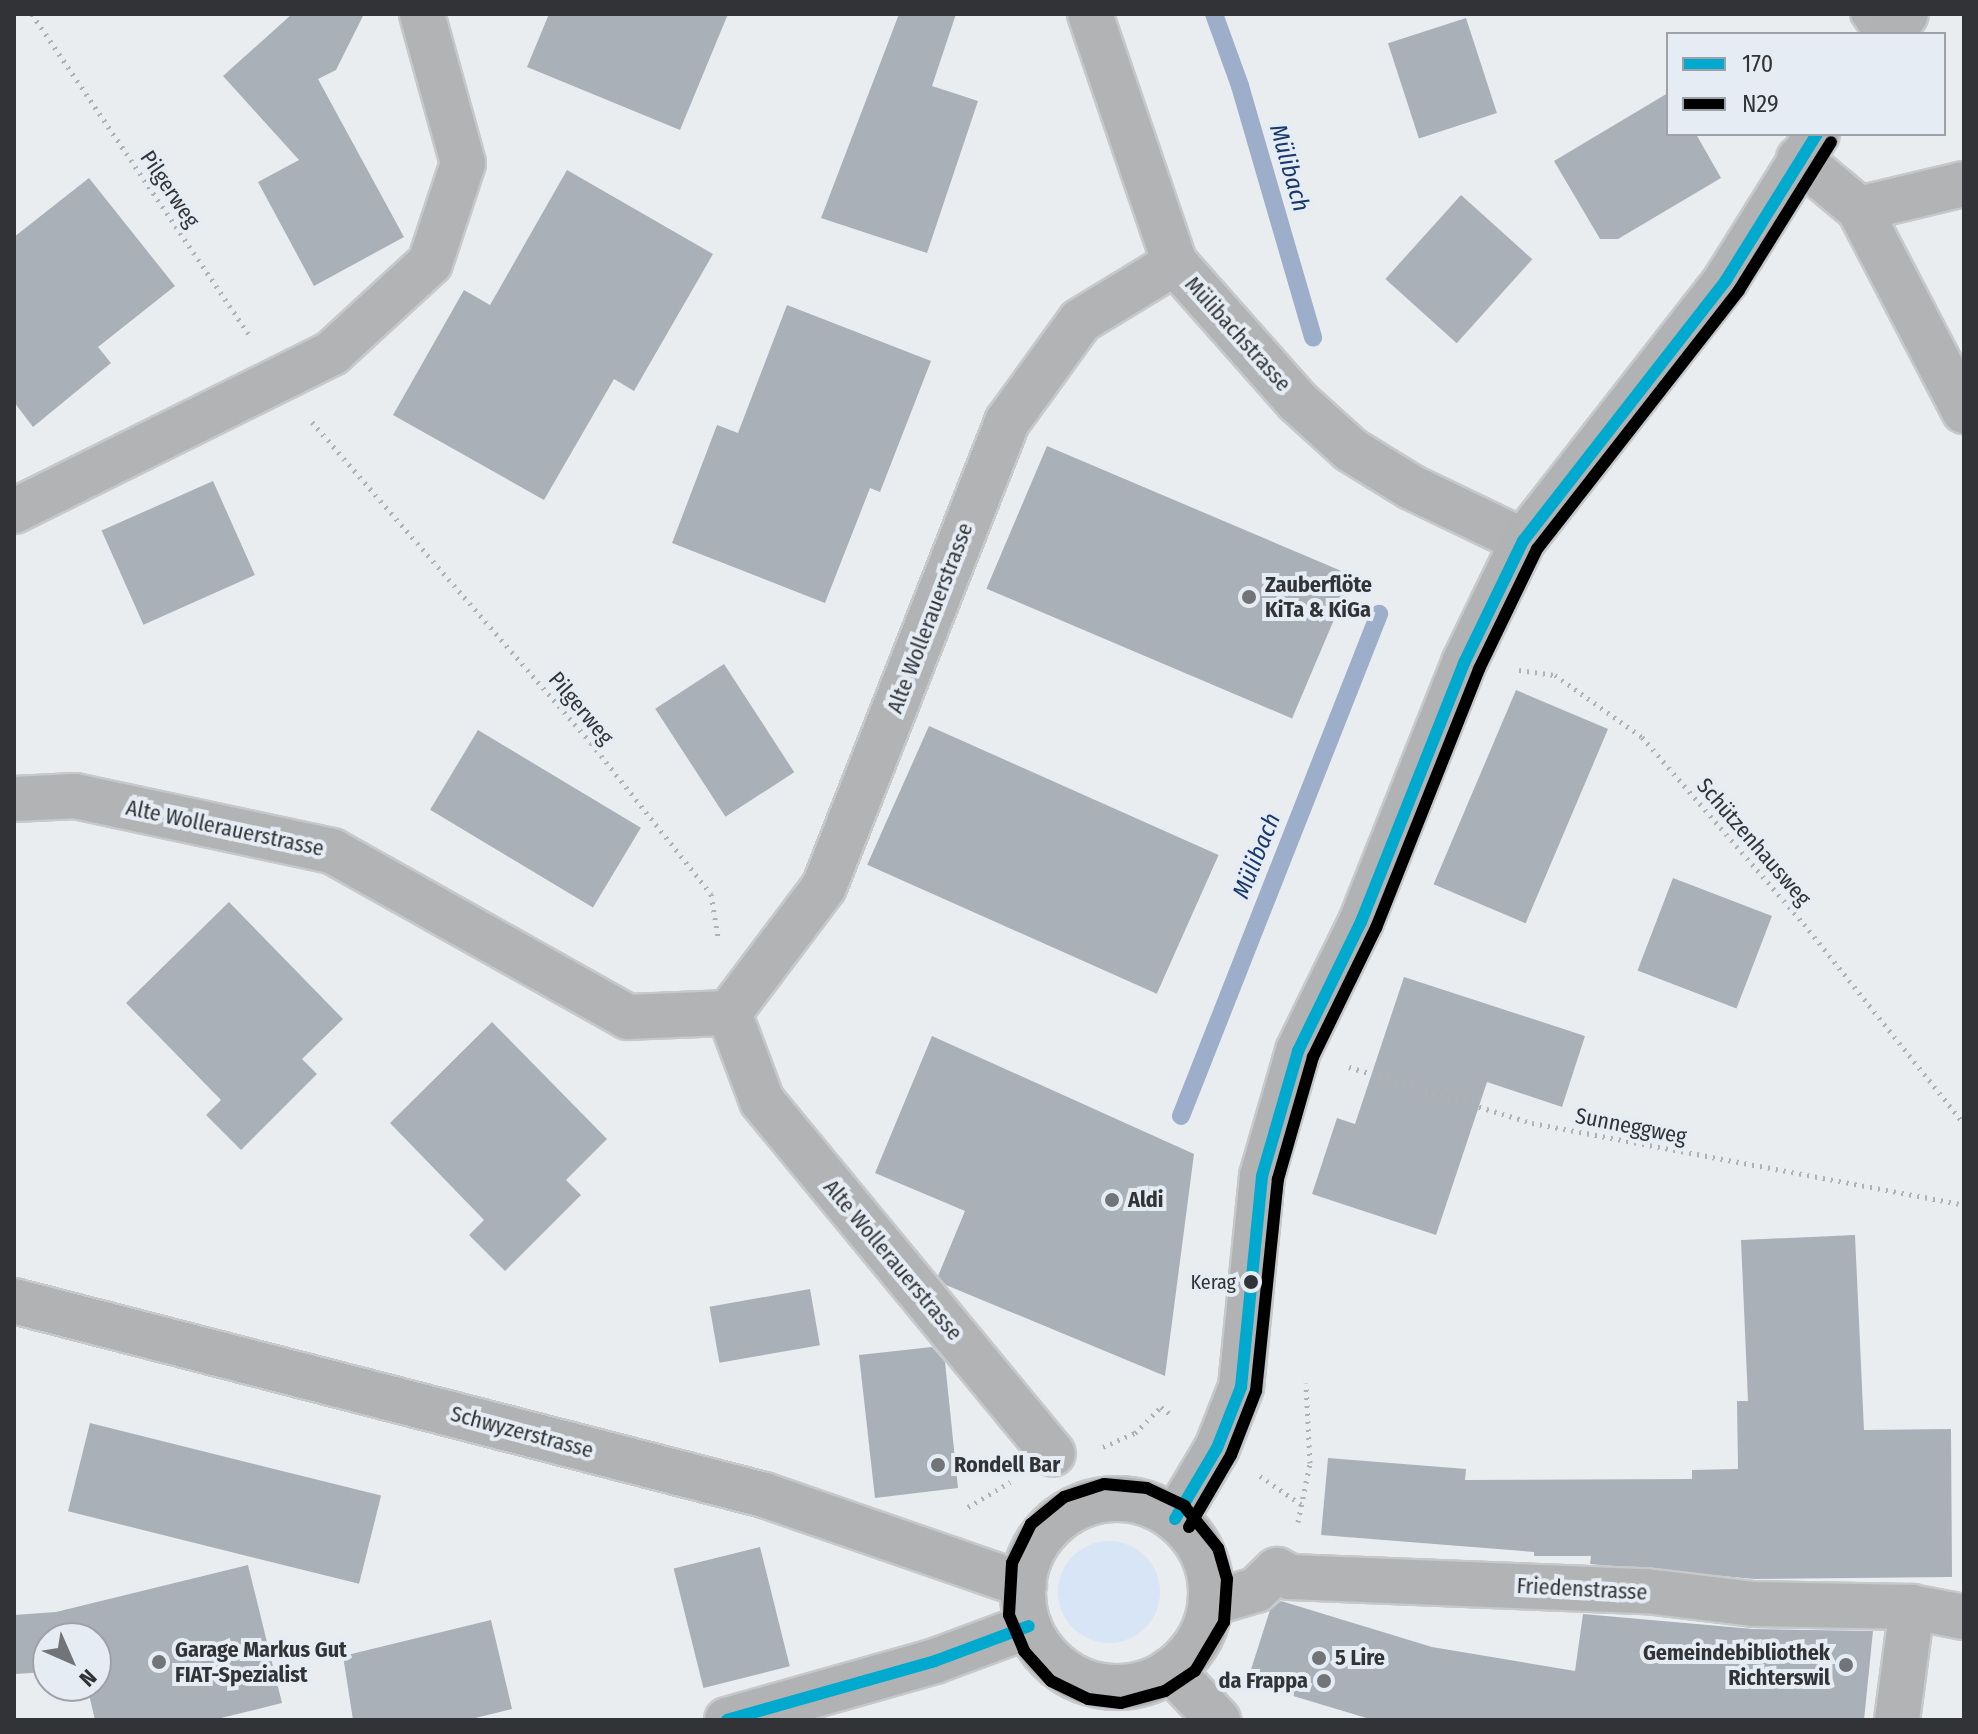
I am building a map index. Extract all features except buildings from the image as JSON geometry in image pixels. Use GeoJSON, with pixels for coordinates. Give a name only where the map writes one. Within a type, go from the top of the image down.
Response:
{"type":"FeatureCollection","features":[{"type":"Feature","properties":{"kind":"main road"},"geometry":{"type":"LineString","coordinates":[[1893,32],[1906,14]]}},
{"type":"Feature","properties":{"kind":"main road"},"geometry":{"type":"LineString","coordinates":[[1175,1519],[1217,1448],[1241,1387],[1262,1176],[1298,1051],[1361,922],[1464,663],[1523,541],[1726,280],[1808,146]]}},
{"type":"Feature","properties":{"kind":"main road","name":"Schwyzerstrasse"},"geometry":{"type":"LineString","coordinates":[[14,1301],[764,1495],[1027,1606]]}},
{"type":"Feature","properties":{"kind":"main road"},"geometry":{"type":"LineString","coordinates":[[1125,1499],[1175,1519],[1204,1556],[1211,1603],[1198,1640],[1171,1670],[1087,1702],[1061,1668],[1027,1606],[1044,1534],[1072,1511],[1125,1499]]}},
{"type":"Feature","properties":{"kind":"main road"},"geometry":{"type":"LineString","coordinates":[[727,1720],[935,1661],[1027,1606]]}},
{"type":"Feature","properties":{"kind":"street"},"geometry":{"type":"LineString","coordinates":[[14,511],[281,382],[332,353],[430,263],[463,163],[422,14]]}},
{"type":"Feature","properties":{"kind":"street","name":"Mülibachstrasse"},"geometry":{"type":"LineString","coordinates":[[1090,14],[1175,263],[1298,402],[1351,450],[1411,487],[1523,541]]}},
{"type":"Feature","properties":{"kind":"street"},"geometry":{"type":"LineString","coordinates":[[1808,146],[1859,209],[1964,411]]}},
{"type":"Feature","properties":{"kind":"street"},"geometry":{"type":"LineString","coordinates":[[1859,209],[1964,184]]}},
{"type":"Feature","properties":{"kind":"street","name":"Alte Wollerauerstrasse"},"geometry":{"type":"LineString","coordinates":[[729,1013],[824,887],[1007,422],[1080,321],[1175,263]]}},
{"type":"Feature","properties":{"kind":"street","name":"Alte Wollerauerstrasse"},"geometry":{"type":"LineString","coordinates":[[14,799],[75,796],[332,851],[628,1017],[729,1013]]}},
{"type":"Feature","properties":{"kind":"street","name":"Alte Wollerauerstrasse"},"geometry":{"type":"LineString","coordinates":[[729,1013],[762,1101],[1053,1454]]}},
{"type":"Feature","properties":{"kind":"street","name":"Friedenstrasse"},"geometry":{"type":"LineString","coordinates":[[1211,1603],[1256,1590],[1277,1570],[1290,1577],[1646,1591],[1753,1604],[1912,1607],[1964,1617]]}},
{"type":"Feature","properties":{"kind":"street"},"geometry":{"type":"LineString","coordinates":[[1897,1720],[1912,1607]]}},
{"type":"Feature","properties":{"kind":"street"},"geometry":{"type":"LineString","coordinates":[[1171,1670],[1218,1720]]}},
{"type":"Feature","properties":{"kind":"lane"},"geometry":{"type":"LineString","coordinates":[[1865,14],[1878,32]]}},
{"type":"Feature","properties":{"kind":"path","name":"Pilgerweg"},"geometry":{"type":"LineString","coordinates":[[32,14],[281,382]]}},
{"type":"Feature","properties":{"kind":"path","name":"Pilgerweg"},"geometry":{"type":"LineString","coordinates":[[340,458],[591,743],[711,894],[729,1013]]}},
{"type":"Feature","properties":{"kind":"path","name":"Schützenhausweg"},"geometry":{"type":"LineString","coordinates":[[1464,663],[1555,675],[1642,737],[1804,924],[1964,1124]]}},
{"type":"Feature","properties":{"kind":"path","name":"Sunneggweg"},"geometry":{"type":"LineString","coordinates":[[1298,1051],[1532,1123],[1964,1205]]}},
{"type":"Feature","properties":{"kind":"path"},"geometry":{"type":"LineString","coordinates":[[1302,1505],[1310,1463],[1306,1383]]}},
{"type":"Feature","properties":{"kind":"path"},"geometry":{"type":"LineString","coordinates":[[957,1510],[970,1507],[1053,1454]]}},
{"type":"Feature","properties":{"kind":"shaded area"},"geometry":{"type":"Polygon","coordinates":[[[1109,1541],[1128,1545],[1145,1556],[1156,1573],[1160,1592],[1156,1611],[1145,1628],[1128,1639],[1109,1643],[1090,1639],[1073,1628],[1062,1611],[1058,1592],[1062,1573],[1073,1556],[1090,1545],[1109,1541]]]}},
{"type":"Feature","properties":{"kind":"waterway","name":"Mülibach"},"geometry":{"type":"LineString","coordinates":[[1214,14],[1240,86],[1313,338]]}},
{"type":"Feature","properties":{"kind":"waterway","name":"Mülibach"},"geometry":{"type":"LineString","coordinates":[[1181,1116],[1379,614]]}},
{"type":"Feature","properties":{"kind":"transit line","name":"170"},"geometry":{"type":"LineString","coordinates":[[1175,1519],[1217,1448],[1241,1387],[1262,1176],[1298,1051],[1361,922],[1464,663],[1523,541],[1726,280],[1816,136]]}},
{"type":"Feature","properties":{"kind":"transit line","name":"N29"},"geometry":{"type":"LineString","coordinates":[[1189,1527],[1231,1455],[1256,1391],[1278,1179],[1313,1057],[1376,928],[1479,669],[1537,549],[1739,290],[1831,142]]}},
{"type":"Feature","properties":{"kind":"transit line","name":"N29"},"geometry":{"type":"LineString","coordinates":[[1185,1506],[1147,1488],[1104,1484],[1064,1497],[1031,1524],[1012,1563],[1009,1615],[1024,1651],[1051,1681],[1088,1699],[1121,1703],[1165,1691],[1195,1671],[1224,1622],[1227,1579],[1218,1548],[1185,1507]]}},
{"type":"Feature","properties":{"kind":"transit line","name":"170"},"geometry":{"type":"LineString","coordinates":[[727,1720],[935,1661],[1029,1626]]}},
{"type":"Feature","properties":{"kind":"place","name":"Zauberflöte KiTa & KiGa"},"geometry":{"type":"Point","coordinates":[1249,597]}},
{"type":"Feature","properties":{"kind":"place","name":"Aldi"},"geometry":{"type":"Point","coordinates":[1112,1200]}},
{"type":"Feature","properties":{"kind":"place","name":"Kerag"},"geometry":{"type":"Point","coordinates":[1251,1282]}},
{"type":"Feature","properties":{"kind":"place","name":"Rondell Bar"},"geometry":{"type":"Point","coordinates":[938,1465]}},
{"type":"Feature","properties":{"kind":"place","name":"5 Lire"},"geometry":{"type":"Point","coordinates":[1319,1658]}},
{"type":"Feature","properties":{"kind":"place","name":"Garage Markus Gut FIAT-Spezialist"},"geometry":{"type":"Point","coordinates":[159,1662]}},
{"type":"Feature","properties":{"kind":"place","name":"Gemeindebibliothek Richterswil"},"geometry":{"type":"Point","coordinates":[1846,1665]}},
{"type":"Feature","properties":{"kind":"place","name":"da Frappa"},"geometry":{"type":"Point","coordinates":[1324,1681]}}]}
